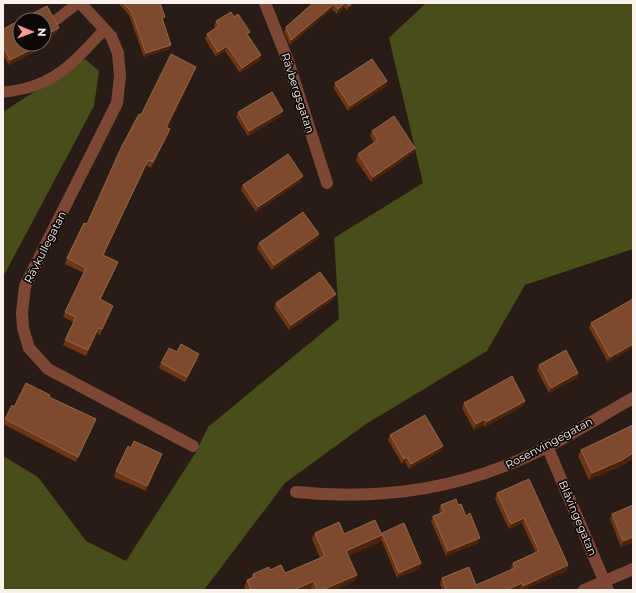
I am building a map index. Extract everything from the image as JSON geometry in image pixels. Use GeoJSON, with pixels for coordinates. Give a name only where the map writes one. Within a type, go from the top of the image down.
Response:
{"type":"FeatureCollection","features":[{"type":"Feature","properties":{"kind":"street","name":"Rävkullegatan"},"geometry":{"type":"LineString","coordinates":[[79,3],[111,36],[118,53],[120,76],[117,103],[25,286],[22,313],[23,328],[30,348],[48,369],[193,446]]}},
{"type":"Feature","properties":{"kind":"street","name":"Rävbergsgatan"},"geometry":{"type":"LineString","coordinates":[[265,3],[288,61],[327,183]]}},
{"type":"Feature","properties":{"kind":"street","name":"Rosenvingegatan"},"geometry":{"type":"LineString","coordinates":[[296,492],[337,496],[404,492],[442,486],[502,467],[547,446],[633,398]]}},
{"type":"Feature","properties":{"kind":"street","name":"Blåvingegatan"},"geometry":{"type":"LineString","coordinates":[[547,446],[606,586]]}},
{"type":"Feature","properties":{"kind":"street"},"geometry":{"type":"LineString","coordinates":[[584,590],[606,586],[633,569]]}},
{"type":"Feature","properties":{"kind":"lane"},"geometry":{"type":"LineString","coordinates":[[56,20],[79,3]]}},
{"type":"Feature","properties":{"kind":"lane"},"geometry":{"type":"LineString","coordinates":[[3,92],[24,90],[44,83],[72,64],[104,30]]}},
{"type":"Feature","properties":{"kind":"green space"},"geometry":{"type":"Polygon","coordinates":[[[426,3],[633,3],[633,249],[525,285],[487,351],[366,424],[285,483],[204,590],[3,590],[3,456],[38,477],[86,541],[126,561],[196,452],[208,427],[339,319],[334,238],[423,183],[389,38],[426,3]]]}},
{"type":"Feature","properties":{"kind":"green space"},"geometry":{"type":"Polygon","coordinates":[[[85,59],[99,71],[94,106],[3,277],[3,112],[85,59]]]}},
{"type":"Feature","properties":{"kind":"building"},"geometry":{"type":"Polygon","coordinates":[[[123,3],[160,3],[165,17],[162,18],[171,45],[146,53],[131,11],[123,3]]]}},
{"type":"Feature","properties":{"kind":"building"},"geometry":{"type":"Polygon","coordinates":[[[313,3],[345,3],[338,9],[334,4],[291,40],[286,27],[313,3]]]}},
{"type":"Feature","properties":{"kind":"building"},"geometry":{"type":"Polygon","coordinates":[[[47,6],[50,12],[35,12],[47,6]]]}},
{"type":"Feature","properties":{"kind":"building"},"geometry":{"type":"Polygon","coordinates":[[[231,12],[234,17],[238,14],[250,32],[247,34],[261,55],[242,68],[227,46],[218,52],[207,34],[219,26],[216,21],[231,12]]]}},
{"type":"Feature","properties":{"kind":"building"},"geometry":{"type":"Polygon","coordinates":[[[52,15],[59,28],[52,32],[52,15]]]}},
{"type":"Feature","properties":{"kind":"building"},"geometry":{"type":"Polygon","coordinates":[[[12,24],[12,52],[26,52],[10,60],[3,46],[3,29],[12,24]]]}},
{"type":"Feature","properties":{"kind":"building"},"geometry":{"type":"Polygon","coordinates":[[[171,54],[196,67],[166,127],[170,129],[153,162],[148,160],[103,255],[118,262],[100,299],[113,306],[102,329],[98,328],[88,350],[65,340],[76,317],[65,312],[86,268],[67,258],[84,223],[87,224],[121,148],[139,114],[141,115],[171,54]]]}},
{"type":"Feature","properties":{"kind":"building"},"geometry":{"type":"Polygon","coordinates":[[[372,59],[387,81],[350,106],[335,83],[372,59]]]}},
{"type":"Feature","properties":{"kind":"building"},"geometry":{"type":"Polygon","coordinates":[[[272,92],[283,111],[249,131],[238,112],[272,92]]]}},
{"type":"Feature","properties":{"kind":"building"},"geometry":{"type":"Polygon","coordinates":[[[394,116],[415,148],[373,177],[358,154],[378,140],[372,131],[394,116]]]}},
{"type":"Feature","properties":{"kind":"building"},"geometry":{"type":"Polygon","coordinates":[[[288,154],[303,176],[258,207],[243,185],[288,154]]]}},
{"type":"Feature","properties":{"kind":"building"},"geometry":{"type":"Polygon","coordinates":[[[303,212],[319,234],[274,265],[259,243],[303,212]]]}},
{"type":"Feature","properties":{"kind":"building"},"geometry":{"type":"Polygon","coordinates":[[[320,272],[336,294],[291,325],[276,303],[320,272]]]}},
{"type":"Feature","properties":{"kind":"building"},"geometry":{"type":"Polygon","coordinates":[[[633,299],[633,344],[610,357],[591,323],[633,299]]]}},
{"type":"Feature","properties":{"kind":"building"},"geometry":{"type":"Polygon","coordinates":[[[181,344],[199,354],[187,377],[161,363],[169,348],[177,352],[181,344]]]}},
{"type":"Feature","properties":{"kind":"building"},"geometry":{"type":"Polygon","coordinates":[[[566,350],[578,373],[551,388],[539,365],[566,350]]]}},
{"type":"Feature","properties":{"kind":"building"},"geometry":{"type":"Polygon","coordinates":[[[512,376],[525,401],[486,422],[485,419],[476,424],[464,403],[512,376]]]}},
{"type":"Feature","properties":{"kind":"building"},"geometry":{"type":"Polygon","coordinates":[[[26,383],[50,395],[49,397],[96,419],[78,457],[5,419],[12,405],[14,407],[26,383]]]}},
{"type":"Feature","properties":{"kind":"building"},"geometry":{"type":"Polygon","coordinates":[[[425,415],[443,446],[411,464],[407,457],[404,459],[390,435],[425,415]]]}},
{"type":"Feature","properties":{"kind":"building"},"geometry":{"type":"Polygon","coordinates":[[[633,425],[633,453],[622,460],[592,473],[581,450],[633,425]]]}},
{"type":"Feature","properties":{"kind":"building"},"geometry":{"type":"Polygon","coordinates":[[[134,441],[162,454],[147,486],[116,471],[128,446],[131,448],[134,441]]]}},
{"type":"Feature","properties":{"kind":"building"},"geometry":{"type":"Polygon","coordinates":[[[529,479],[568,565],[523,586],[522,583],[506,590],[446,590],[442,578],[469,567],[476,585],[515,568],[513,563],[539,551],[524,518],[511,524],[497,493],[529,479]]]}},
{"type":"Feature","properties":{"kind":"building"},"geometry":{"type":"Polygon","coordinates":[[[456,499],[458,505],[461,504],[466,516],[470,513],[480,538],[448,551],[433,516],[444,512],[441,505],[456,499]]]}},
{"type":"Feature","properties":{"kind":"building"},"geometry":{"type":"Polygon","coordinates":[[[633,505],[633,537],[623,541],[612,514],[633,505]]]}},
{"type":"Feature","properties":{"kind":"building"},"geometry":{"type":"Polygon","coordinates":[[[375,520],[382,535],[346,551],[357,575],[322,590],[317,590],[314,581],[294,590],[251,590],[247,580],[254,577],[253,574],[269,567],[270,570],[281,565],[285,573],[325,556],[315,533],[339,522],[344,534],[375,520]]]}},
{"type":"Feature","properties":{"kind":"building"},"geometry":{"type":"Polygon","coordinates":[[[404,523],[421,563],[399,573],[382,533],[404,523]]]}}]}
